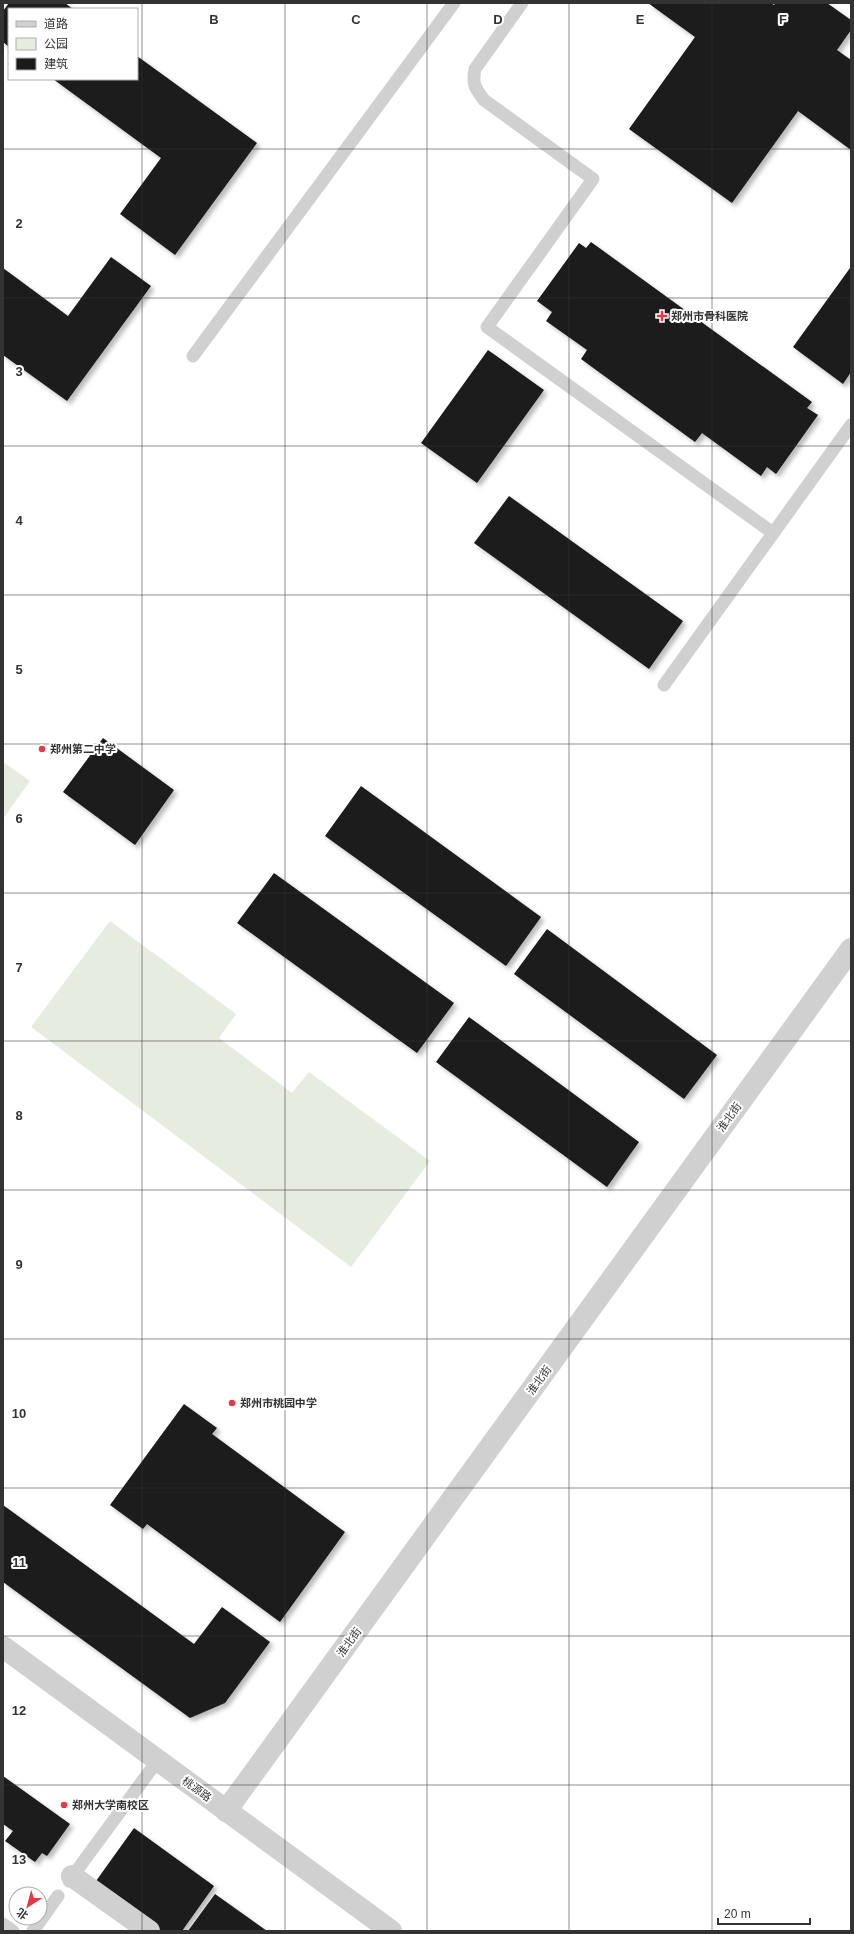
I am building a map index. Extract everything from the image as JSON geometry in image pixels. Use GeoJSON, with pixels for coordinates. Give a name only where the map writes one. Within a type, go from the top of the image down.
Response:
{"type":"FeatureCollection","features":[{"type":"Feature","properties":{"kind":"street","name":"淮北街"},"geometry":{"type":"LineString","coordinates":[[226,1811],[851,949]]}},
{"type":"Feature","properties":{"kind":"street","name":"桃源路"},"geometry":{"type":"LineString","coordinates":[[3,1647],[391,1931]]}},
{"type":"Feature","properties":{"kind":"street"},"geometry":{"type":"LineString","coordinates":[[70,1879],[149,1931]]}},
{"type":"Feature","properties":{"kind":"lane"},"geometry":{"type":"LineString","coordinates":[[193,356],[454,3]]}},
{"type":"Feature","properties":{"kind":"lane"},"geometry":{"type":"LineString","coordinates":[[522,3],[475,69],[472,80],[476,89],[484,100],[593,179],[487,327],[773,533]]}},
{"type":"Feature","properties":{"kind":"lane"},"geometry":{"type":"LineString","coordinates":[[664,685],[851,425]]}},
{"type":"Feature","properties":{"kind":"lane"},"geometry":{"type":"LineString","coordinates":[[70,1879],[158,1760]]}},
{"type":"Feature","properties":{"kind":"lane"},"geometry":{"type":"LineString","coordinates":[[33,1931],[58,1896]]}},
{"type":"Feature","properties":{"kind":"lane"},"geometry":{"type":"LineString","coordinates":[[3,1924],[13,1931]]}},
{"type":"Feature","properties":{"kind":"green space"},"geometry":{"type":"Polygon","coordinates":[[[3,762],[30,781],[3,819],[3,762]]]}},
{"type":"Feature","properties":{"kind":"green space"},"geometry":{"type":"Polygon","coordinates":[[[110,921],[236,1014],[219,1038],[292,1093],[309,1072],[430,1161],[351,1267],[31,1027],[110,921]]]}},
{"type":"Feature","properties":{"kind":"building"},"geometry":{"type":"Polygon","coordinates":[[[9,3],[65,3],[72,8],[8,8],[8,46],[3,42],[3,11],[9,3]]]}},
{"type":"Feature","properties":{"kind":"building"},"geometry":{"type":"Polygon","coordinates":[[[648,3],[771,3],[774,5],[775,3],[827,3],[851,20],[851,30],[837,50],[851,60],[851,150],[798,111],[732,203],[629,129],[695,37],[648,3]]]}},
{"type":"Feature","properties":{"kind":"building"},"geometry":{"type":"Polygon","coordinates":[[[138,57],[257,143],[175,255],[120,214],[161,158],[54,80],[138,80],[138,57]]]}},
{"type":"Feature","properties":{"kind":"building"},"geometry":{"type":"Polygon","coordinates":[[[591,242],[812,402],[807,408],[818,415],[776,474],[767,467],[761,476],[702,433],[695,442],[581,359],[587,350],[546,321],[552,312],[537,301],[579,243],[586,248],[591,242]]]}},
{"type":"Feature","properties":{"kind":"building"},"geometry":{"type":"Polygon","coordinates":[[[111,257],[151,286],[67,401],[3,355],[3,268],[68,316],[111,257]]]}},
{"type":"Feature","properties":{"kind":"building"},"geometry":{"type":"Polygon","coordinates":[[[850,268],[851,372],[843,384],[793,347],[850,268]]]}},
{"type":"Feature","properties":{"kind":"building"},"geometry":{"type":"Polygon","coordinates":[[[488,350],[544,390],[477,483],[421,443],[488,350]]]}},
{"type":"Feature","properties":{"kind":"building"},"geometry":{"type":"Polygon","coordinates":[[[509,496],[683,621],[649,669],[474,543],[509,496]]]}},
{"type":"Feature","properties":{"kind":"building"},"geometry":{"type":"Polygon","coordinates":[[[103,738],[174,790],[135,845],[63,792],[103,738]]]}},
{"type":"Feature","properties":{"kind":"building"},"geometry":{"type":"Polygon","coordinates":[[[361,786],[541,917],[506,966],[325,836],[361,786]]]}},
{"type":"Feature","properties":{"kind":"building"},"geometry":{"type":"Polygon","coordinates":[[[274,873],[454,1003],[417,1053],[237,923],[274,873]]]}},
{"type":"Feature","properties":{"kind":"building"},"geometry":{"type":"Polygon","coordinates":[[[547,929],[717,1055],[684,1099],[514,974],[547,929]]]}},
{"type":"Feature","properties":{"kind":"building"},"geometry":{"type":"Polygon","coordinates":[[[469,1017],[639,1142],[607,1187],[436,1062],[469,1017]]]}},
{"type":"Feature","properties":{"kind":"building"},"geometry":{"type":"Polygon","coordinates":[[[184,1404],[217,1428],[212,1434],[345,1532],[280,1622],[147,1524],[143,1529],[110,1505],[184,1404]]]}},
{"type":"Feature","properties":{"kind":"building"},"geometry":{"type":"Polygon","coordinates":[[[3,1505],[194,1644],[222,1607],[270,1642],[225,1703],[190,1718],[3,1582],[3,1505]]]}},
{"type":"Feature","properties":{"kind":"building"},"geometry":{"type":"Polygon","coordinates":[[[3,1776],[70,1824],[47,1856],[42,1853],[35,1862],[5,1841],[13,1831],[3,1824],[3,1776]]]}},
{"type":"Feature","properties":{"kind":"building"},"geometry":{"type":"Polygon","coordinates":[[[134,1828],[214,1886],[182,1931],[151,1931],[91,1888],[134,1828]]]}},
{"type":"Feature","properties":{"kind":"building"},"geometry":{"type":"Polygon","coordinates":[[[215,1894],[267,1931],[188,1931],[215,1894]]]}},
{"type":"Feature","properties":{"kind":"place","name":"郑州市骨科医院"},"geometry":{"type":"Point","coordinates":[662,316]}},
{"type":"Feature","properties":{"kind":"place","name":"郑州第二中学"},"geometry":{"type":"Point","coordinates":[42,749]}},
{"type":"Feature","properties":{"kind":"place","name":"郑州市桃园中学"},"geometry":{"type":"Point","coordinates":[232,1403]}},
{"type":"Feature","properties":{"kind":"place","name":"郑州大学南校区"},"geometry":{"type":"Point","coordinates":[64,1805]}}]}
